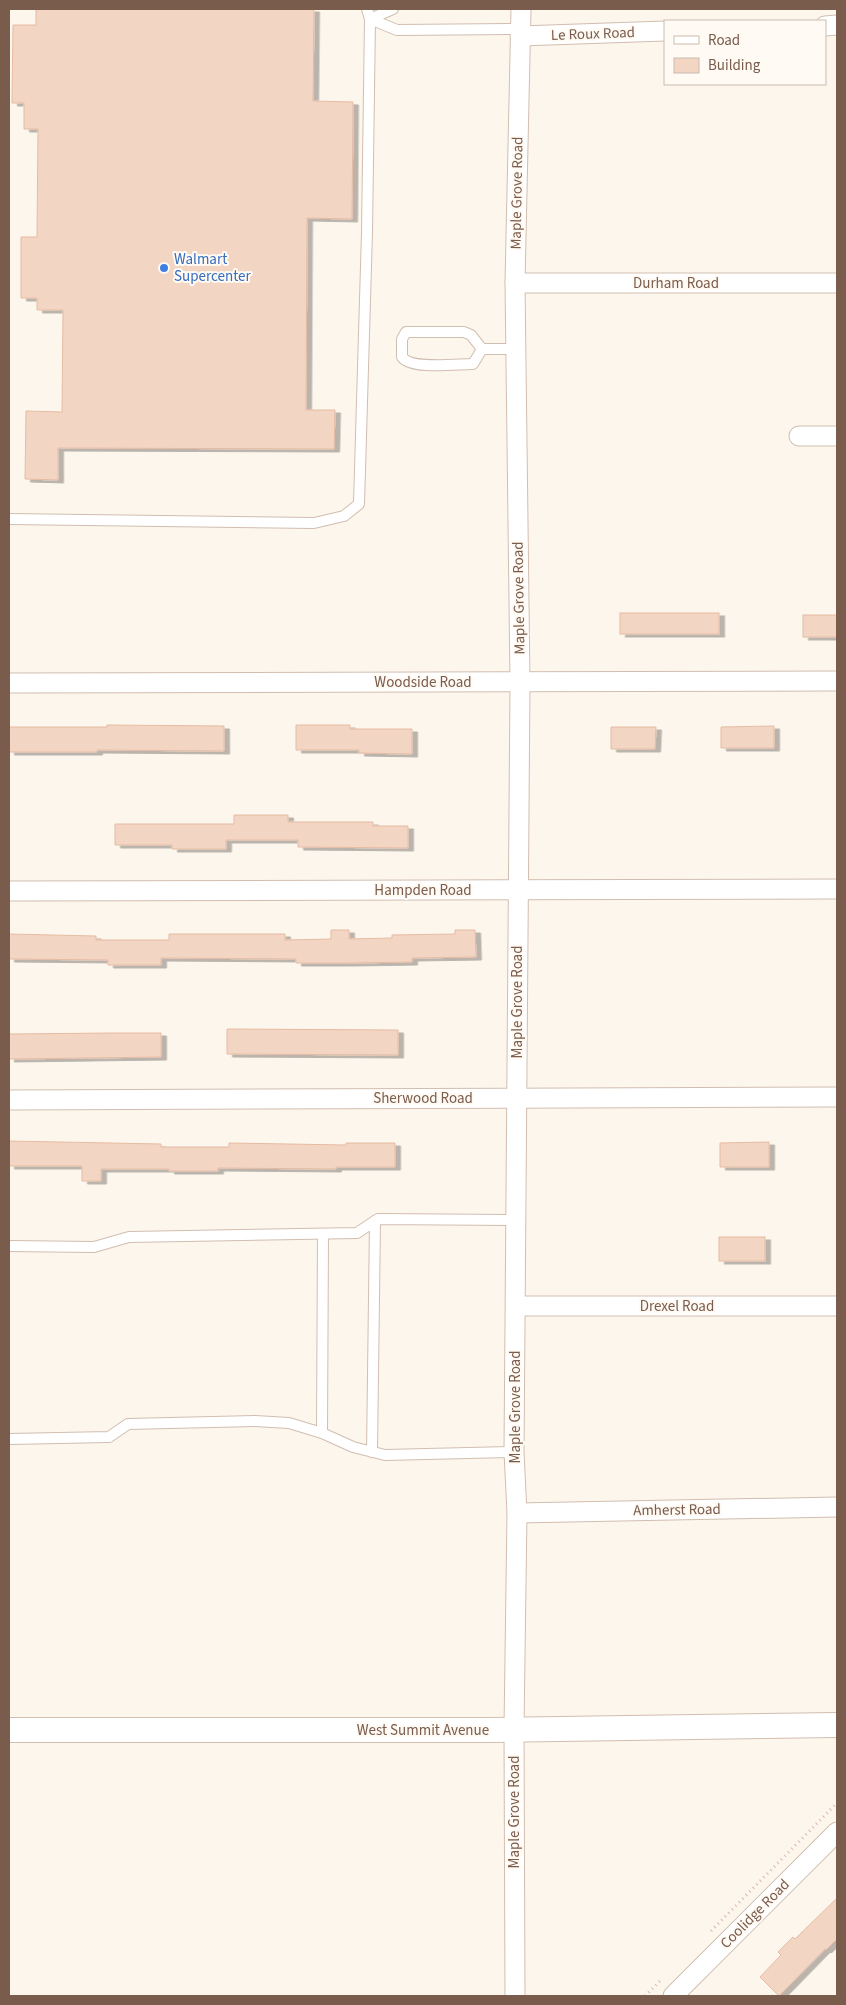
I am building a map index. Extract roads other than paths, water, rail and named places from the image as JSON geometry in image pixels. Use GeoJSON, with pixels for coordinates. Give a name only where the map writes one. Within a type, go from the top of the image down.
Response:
{"type":"FeatureCollection","features":[{"type":"Feature","properties":{"kind":"street","name":"Maple Grove Road"},"geometry":{"type":"LineString","coordinates":[[515,1996],[514,1729],[517,1513],[514,1452],[520,682],[515,283],[521,9]]}},
{"type":"Feature","properties":{"kind":"street","name":"Le Roux Road"},"geometry":{"type":"LineString","coordinates":[[520,33],[664,31]]}},
{"type":"Feature","properties":{"kind":"street","name":"Durham Road"},"geometry":{"type":"LineString","coordinates":[[515,283],[837,283]]}},
{"type":"Feature","properties":{"kind":"street"},"geometry":{"type":"LineString","coordinates":[[799,436],[837,436]]}},
{"type":"Feature","properties":{"kind":"street","name":"Woodside Road"},"geometry":{"type":"LineString","coordinates":[[9,683],[837,681]]}},
{"type":"Feature","properties":{"kind":"street","name":"Hampden Road"},"geometry":{"type":"LineString","coordinates":[[9,891],[837,889]]}},
{"type":"Feature","properties":{"kind":"street","name":"Sherwood Road"},"geometry":{"type":"LineString","coordinates":[[9,1100],[837,1098]]}},
{"type":"Feature","properties":{"kind":"street","name":"Drexel Road"},"geometry":{"type":"LineString","coordinates":[[516,1306],[837,1306]]}},
{"type":"Feature","properties":{"kind":"street","name":"Amherst Road"},"geometry":{"type":"LineString","coordinates":[[517,1513],[837,1507]]}},
{"type":"Feature","properties":{"kind":"street","name":"West Summit Avenue"},"geometry":{"type":"LineString","coordinates":[[9,1730],[514,1729],[837,1725]]}},
{"type":"Feature","properties":{"kind":"street","name":"Coolidge Road"},"geometry":{"type":"LineString","coordinates":[[673,1996],[837,1832]]}},
{"type":"Feature","properties":{"kind":"lane"},"geometry":{"type":"LineString","coordinates":[[9,520],[314,523],[344,516],[359,504],[368,232],[370,19],[367,9]]}},
{"type":"Feature","properties":{"kind":"lane"},"geometry":{"type":"LineString","coordinates":[[370,19],[393,9]]}},
{"type":"Feature","properties":{"kind":"lane"},"geometry":{"type":"LineString","coordinates":[[370,19],[397,30],[520,33]]}},
{"type":"Feature","properties":{"kind":"lane"},"geometry":{"type":"LineString","coordinates":[[406,332],[464,332],[471,335],[482,349],[472,364],[419,365],[405,362],[402,357],[402,338],[406,332]]}},
{"type":"Feature","properties":{"kind":"lane"},"geometry":{"type":"LineString","coordinates":[[482,349],[516,349]]}},
{"type":"Feature","properties":{"kind":"lane"},"geometry":{"type":"LineString","coordinates":[[9,1246],[94,1247],[128,1237],[356,1233],[378,1219],[517,1220]]}},
{"type":"Feature","properties":{"kind":"lane"},"geometry":{"type":"LineString","coordinates":[[372,1452],[375,1221]]}},
{"type":"Feature","properties":{"kind":"lane"},"geometry":{"type":"LineString","coordinates":[[322,1433],[323,1234]]}},
{"type":"Feature","properties":{"kind":"lane"},"geometry":{"type":"LineString","coordinates":[[9,1438],[109,1436],[128,1424],[245,1421],[289,1422],[322,1433],[353,1447],[385,1455],[514,1452]]}},
{"type":"Feature","properties":{"kind":"place","name":"Walmart Supercenter"},"geometry":{"type":"Point","coordinates":[164,268]}}]}
